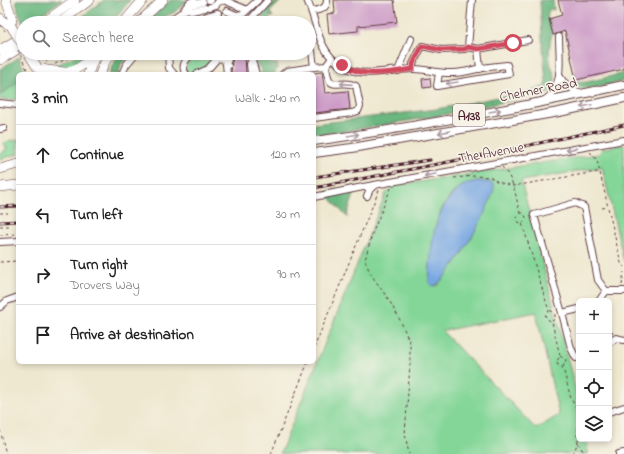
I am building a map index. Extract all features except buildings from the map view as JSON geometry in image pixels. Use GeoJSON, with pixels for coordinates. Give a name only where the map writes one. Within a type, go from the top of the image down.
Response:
{"type":"FeatureCollection","features":[{"type":"Feature","properties":{"kind":"highway"},"geometry":{"type":"LineString","coordinates":[[6,0],[12,18],[8,29]]}},
{"type":"Feature","properties":{"kind":"highway"},"geometry":{"type":"LineString","coordinates":[[53,16],[75,0]]}},
{"type":"Feature","properties":{"kind":"highway"},"geometry":{"type":"LineString","coordinates":[[68,16],[90,0]]}},
{"type":"Feature","properties":{"kind":"highway"},"geometry":{"type":"LineString","coordinates":[[129,16],[143,0]]}},
{"type":"Feature","properties":{"kind":"highway"},"geometry":{"type":"LineString","coordinates":[[146,16],[163,0]]}},
{"type":"Feature","properties":{"kind":"highway"},"geometry":{"type":"LineString","coordinates":[[1,21],[4,22],[16,39]]}},
{"type":"Feature","properties":{"kind":"highway"},"geometry":{"type":"LineString","coordinates":[[0,50],[16,40]]}},
{"type":"Feature","properties":{"kind":"highway"},"geometry":{"type":"LineString","coordinates":[[0,60],[16,49]]}},
{"type":"Feature","properties":{"kind":"highway"},"geometry":{"type":"LineString","coordinates":[[33,60],[40,71],[52,70],[61,72]]}},
{"type":"Feature","properties":{"kind":"highway"},"geometry":{"type":"LineString","coordinates":[[70,72],[78,69],[89,60]]}},
{"type":"Feature","properties":{"kind":"highway"},"geometry":{"type":"LineString","coordinates":[[89,72],[94,60]]}},
{"type":"Feature","properties":{"kind":"highway"},"geometry":{"type":"LineString","coordinates":[[101,72],[107,60]]}},
{"type":"Feature","properties":{"kind":"highway"},"geometry":{"type":"LineString","coordinates":[[0,169],[16,164]]}},
{"type":"Feature","properties":{"kind":"highway"},"geometry":{"type":"LineString","coordinates":[[0,187],[16,185]]}},
{"type":"Feature","properties":{"kind":"highway"},"geometry":{"type":"LineString","coordinates":[[0,191],[16,190]]}},
{"type":"Feature","properties":{"kind":"main road","name":"Chelmer Road"},"geometry":{"type":"LineString","coordinates":[[316,141],[536,104],[624,85]]}},
{"type":"Feature","properties":{"kind":"main road","name":"Chelmer Road"},"geometry":{"type":"LineString","coordinates":[[316,153],[352,148],[559,112],[624,98]]}},
{"type":"Feature","properties":{"kind":"street"},"geometry":{"type":"LineString","coordinates":[[182,12],[189,3],[194,0]]}},
{"type":"Feature","properties":{"kind":"street"},"geometry":{"type":"LineString","coordinates":[[242,16],[258,0]]}},
{"type":"Feature","properties":{"kind":"street"},"geometry":{"type":"LineString","coordinates":[[253,16],[268,0]]}},
{"type":"Feature","properties":{"kind":"street"},"geometry":{"type":"LineString","coordinates":[[312,11],[325,8],[327,5],[327,0]]}},
{"type":"Feature","properties":{"kind":"street"},"geometry":{"type":"LineString","coordinates":[[468,47],[472,0]]}},
{"type":"Feature","properties":{"kind":"street"},"geometry":{"type":"LineString","coordinates":[[176,16],[189,9],[192,11],[207,4],[216,5],[221,1],[245,12]]}},
{"type":"Feature","properties":{"kind":"street"},"geometry":{"type":"LineString","coordinates":[[307,1],[314,16]]}},
{"type":"Feature","properties":{"kind":"street"},"geometry":{"type":"LineString","coordinates":[[227,11],[236,15],[245,12]]}},
{"type":"Feature","properties":{"kind":"street"},"geometry":{"type":"LineString","coordinates":[[207,16],[218,13]]}},
{"type":"Feature","properties":{"kind":"street"},"geometry":{"type":"LineString","coordinates":[[316,20],[332,58],[342,65],[357,72],[376,73],[413,69],[454,74],[507,65],[509,74],[436,86],[439,73]]}},
{"type":"Feature","properties":{"kind":"street"},"geometry":{"type":"LineString","coordinates":[[536,104],[552,95],[555,89],[559,75],[559,37]]}},
{"type":"Feature","properties":{"kind":"street"},"geometry":{"type":"LineString","coordinates":[[398,71],[411,39]]}},
{"type":"Feature","properties":{"kind":"street"},"geometry":{"type":"LineString","coordinates":[[413,69],[413,64],[422,46],[441,50],[465,49],[468,47],[478,49],[528,40]]}},
{"type":"Feature","properties":{"kind":"street"},"geometry":{"type":"LineString","coordinates":[[478,49],[480,69]]}},
{"type":"Feature","properties":{"kind":"street"},"geometry":{"type":"LineString","coordinates":[[316,118],[352,113],[358,111],[360,106],[356,86],[353,84],[336,84],[330,82],[327,78],[326,66],[332,58]]}},
{"type":"Feature","properties":{"kind":"street"},"geometry":{"type":"LineString","coordinates":[[123,72],[130,60]]}},
{"type":"Feature","properties":{"kind":"street"},"geometry":{"type":"LineString","coordinates":[[169,60],[170,68],[173,72]]}},
{"type":"Feature","properties":{"kind":"street"},"geometry":{"type":"LineString","coordinates":[[185,72],[183,66],[186,60]]}},
{"type":"Feature","properties":{"kind":"street"},"geometry":{"type":"LineString","coordinates":[[208,71],[217,60]]}},
{"type":"Feature","properties":{"kind":"street"},"geometry":{"type":"LineString","coordinates":[[250,60],[251,72]]}},
{"type":"Feature","properties":{"kind":"street"},"geometry":{"type":"LineString","coordinates":[[252,60],[255,72]]}},
{"type":"Feature","properties":{"kind":"street"},"geometry":{"type":"LineString","coordinates":[[313,60],[314,67]]}},
{"type":"Feature","properties":{"kind":"street"},"geometry":{"type":"LineString","coordinates":[[286,72],[326,66]]}},
{"type":"Feature","properties":{"kind":"street"},"geometry":{"type":"LineString","coordinates":[[559,75],[568,87],[584,94]]}},
{"type":"Feature","properties":{"kind":"street"},"geometry":{"type":"LineString","coordinates":[[0,103],[16,105]]}},
{"type":"Feature","properties":{"kind":"street","name":"The Avenue"},"geometry":{"type":"LineString","coordinates":[[316,197],[624,140]]}},
{"type":"Feature","properties":{"kind":"street"},"geometry":{"type":"LineString","coordinates":[[367,196],[370,189],[380,186]]}},
{"type":"Feature","properties":{"kind":"street"},"geometry":{"type":"LineString","coordinates":[[576,358],[534,215],[575,203],[584,207],[598,280],[606,292]]}},
{"type":"Feature","properties":{"kind":"street"},"geometry":{"type":"LineString","coordinates":[[0,242],[16,241]]}},
{"type":"Feature","properties":{"kind":"street"},"geometry":{"type":"LineString","coordinates":[[601,298],[606,292],[622,291]]}},
{"type":"Feature","properties":{"kind":"street"},"geometry":{"type":"LineString","coordinates":[[0,307],[7,301],[16,298]]}},
{"type":"Feature","properties":{"kind":"street"},"geometry":{"type":"LineString","coordinates":[[562,313],[576,310]]}},
{"type":"Feature","properties":{"kind":"street"},"geometry":{"type":"LineString","coordinates":[[612,341],[616,338],[624,340]]}},
{"type":"Feature","properties":{"kind":"street"},"geometry":{"type":"LineString","coordinates":[[612,411],[624,407]]}},
{"type":"Feature","properties":{"kind":"street"},"geometry":{"type":"LineString","coordinates":[[619,454],[624,453]]}},
{"type":"Feature","properties":{"kind":"path"},"geometry":{"type":"LineString","coordinates":[[1,21],[8,29]]}},
{"type":"Feature","properties":{"kind":"path"},"geometry":{"type":"LineString","coordinates":[[25,60],[28,72]]}},
{"type":"Feature","properties":{"kind":"path"},"geometry":{"type":"LineString","coordinates":[[45,60],[48,63]]}},
{"type":"Feature","properties":{"kind":"path"},"geometry":{"type":"LineString","coordinates":[[52,65],[63,60]]}},
{"type":"Feature","properties":{"kind":"path"},"geometry":{"type":"LineString","coordinates":[[501,166],[509,175],[520,213],[523,213],[526,217],[522,223]]}},
{"type":"Feature","properties":{"kind":"path"},"geometry":{"type":"LineString","coordinates":[[454,178],[474,176],[490,177],[498,182],[513,186],[596,172],[600,173],[621,263],[624,267]]}},
{"type":"Feature","properties":{"kind":"path"},"geometry":{"type":"LineString","coordinates":[[392,185],[372,234],[365,260],[370,273],[389,300],[401,322],[410,343],[410,365],[405,434],[410,454]]}},
{"type":"Feature","properties":{"kind":"path"},"geometry":{"type":"LineString","coordinates":[[316,343],[380,186]]}},
{"type":"Feature","properties":{"kind":"path"},"geometry":{"type":"LineString","coordinates":[[602,208],[608,207]]}},
{"type":"Feature","properties":{"kind":"path"},"geometry":{"type":"LineString","coordinates":[[0,213],[8,213]]}},
{"type":"Feature","properties":{"kind":"path"},"geometry":{"type":"LineString","coordinates":[[520,213],[516,218],[518,222],[522,223],[549,311],[552,311],[555,315],[555,319],[552,322]]}},
{"type":"Feature","properties":{"kind":"path"},"geometry":{"type":"LineString","coordinates":[[0,226],[9,226]]}},
{"type":"Feature","properties":{"kind":"path"},"geometry":{"type":"LineString","coordinates":[[0,235],[16,234]]}},
{"type":"Feature","properties":{"kind":"path"},"geometry":{"type":"LineString","coordinates":[[0,262],[16,261]]}},
{"type":"Feature","properties":{"kind":"path"},"geometry":{"type":"LineString","coordinates":[[622,291],[624,272]]}},
{"type":"Feature","properties":{"kind":"path"},"geometry":{"type":"LineString","coordinates":[[549,311],[545,315],[547,319],[552,322],[560,356],[566,360],[563,368],[571,400],[576,408]]}},
{"type":"Feature","properties":{"kind":"path"},"geometry":{"type":"LineString","coordinates":[[612,331],[616,338]]}},
{"type":"Feature","properties":{"kind":"path"},"geometry":{"type":"LineString","coordinates":[[560,356],[557,364],[563,368]]}},
{"type":"Feature","properties":{"kind":"path"},"geometry":{"type":"LineString","coordinates":[[271,454],[307,364]]}},
{"type":"Feature","properties":{"kind":"path"},"geometry":{"type":"LineString","coordinates":[[0,430],[6,454]]}},
{"type":"Feature","properties":{"kind":"path"},"geometry":{"type":"LineString","coordinates":[[573,454],[578,442]]}},
{"type":"Feature","properties":{"kind":"path"},"geometry":{"type":"LineString","coordinates":[[578,442],[585,454]]}},
{"type":"Feature","properties":{"kind":"green space"},"geometry":{"type":"Polygon","coordinates":[[[16,0],[62,0],[39,16],[20,16],[16,0]]]}},
{"type":"Feature","properties":{"kind":"green space"},"geometry":{"type":"Polygon","coordinates":[[[104,0],[130,0],[117,16],[83,16],[104,0]]]}},
{"type":"Feature","properties":{"kind":"green space"},"geometry":{"type":"Polygon","coordinates":[[[170,0],[188,0],[175,12],[166,16],[154,16],[170,0]]]}},
{"type":"Feature","properties":{"kind":"green space"},"geometry":{"type":"Polygon","coordinates":[[[278,0],[280,2],[270,12],[272,16],[263,16],[269,7],[278,0]]]}},
{"type":"Feature","properties":{"kind":"green space"},"geometry":{"type":"Polygon","coordinates":[[[540,0],[553,0],[554,10],[549,9],[547,19],[549,19],[552,32],[549,50],[550,63],[555,76],[555,82],[549,92],[438,116],[316,136],[316,124],[437,109],[544,87],[546,82],[540,0]]]}},
{"type":"Feature","properties":{"kind":"green space"},"geometry":{"type":"Polygon","coordinates":[[[16,59],[20,60],[25,72],[16,72],[16,83],[0,95],[0,69],[16,59]]]}},
{"type":"Feature","properties":{"kind":"green space"},"geometry":{"type":"Polygon","coordinates":[[[68,60],[83,60],[71,69],[53,67],[68,60]]]}},
{"type":"Feature","properties":{"kind":"green space"},"geometry":{"type":"Polygon","coordinates":[[[116,60],[125,60],[121,64],[119,72],[110,72],[116,60]]]}},
{"type":"Feature","properties":{"kind":"green space"},"geometry":{"type":"Polygon","coordinates":[[[189,60],[212,60],[197,72],[188,72],[185,68],[189,60]]]}},
{"type":"Feature","properties":{"kind":"green space"},"geometry":{"type":"Polygon","coordinates":[[[255,60],[269,60],[270,64],[277,63],[278,69],[275,70],[275,72],[261,72],[260,68],[255,60]]]}},
{"type":"Feature","properties":{"kind":"green space"},"geometry":{"type":"Polygon","coordinates":[[[624,73],[624,81],[593,88],[578,87],[571,84],[566,79],[572,83],[587,82],[624,73]]]}},
{"type":"Feature","properties":{"kind":"green space"},"geometry":{"type":"Polygon","coordinates":[[[16,83],[16,99],[0,100],[0,95],[16,83]]]}},
{"type":"Feature","properties":{"kind":"green space"},"geometry":{"type":"Polygon","coordinates":[[[11,140],[16,140],[16,155],[0,159],[0,154],[7,149],[3,144],[11,140]]]}},
{"type":"Feature","properties":{"kind":"green space"},"geometry":{"type":"Polygon","coordinates":[[[624,144],[624,261],[602,167],[521,181],[576,392],[576,442],[587,442],[588,454],[280,454],[386,193],[393,186],[599,154],[602,149],[624,144]],[[478,181],[463,186],[452,194],[444,206],[434,235],[429,280],[437,286],[454,264],[473,235],[492,183],[478,181]],[[536,312],[442,331],[536,429],[559,415],[536,312]]]}},
{"type":"Feature","properties":{"kind":"green space"},"geometry":{"type":"Polygon","coordinates":[[[357,186],[347,215],[348,217],[325,192],[357,186]]]}},
{"type":"Feature","properties":{"kind":"water"},"geometry":{"type":"Polygon","coordinates":[[[478,181],[489,182],[494,185],[493,194],[470,241],[459,258],[440,282],[433,286],[429,283],[430,258],[433,236],[440,215],[445,205],[457,190],[464,185],[478,181]]]}},
{"type":"Feature","properties":{"kind":"tunnel"},"geometry":{"type":"LineString","coordinates":[[204,5],[209,3]]}},
{"type":"Feature","properties":{"kind":"railway"},"geometry":{"type":"LineString","coordinates":[[316,188],[469,158],[624,125]]}},
{"type":"Feature","properties":{"kind":"railway"},"geometry":{"type":"LineString","coordinates":[[316,177],[430,160]]}},
{"type":"Feature","properties":{"kind":"railway"},"geometry":{"type":"LineString","coordinates":[[0,207],[16,206]]}},
{"type":"Feature","properties":{"kind":"railway"},"geometry":{"type":"LineString","coordinates":[[0,222],[16,221]]}},
{"type":"Feature","properties":{"kind":"route"},"geometry":{"type":"LineString","coordinates":[[342,65],[357,72],[366,74],[398,71],[413,69],[413,64],[422,46],[441,50],[465,49],[468,47],[478,49],[513,43]]}}]}
